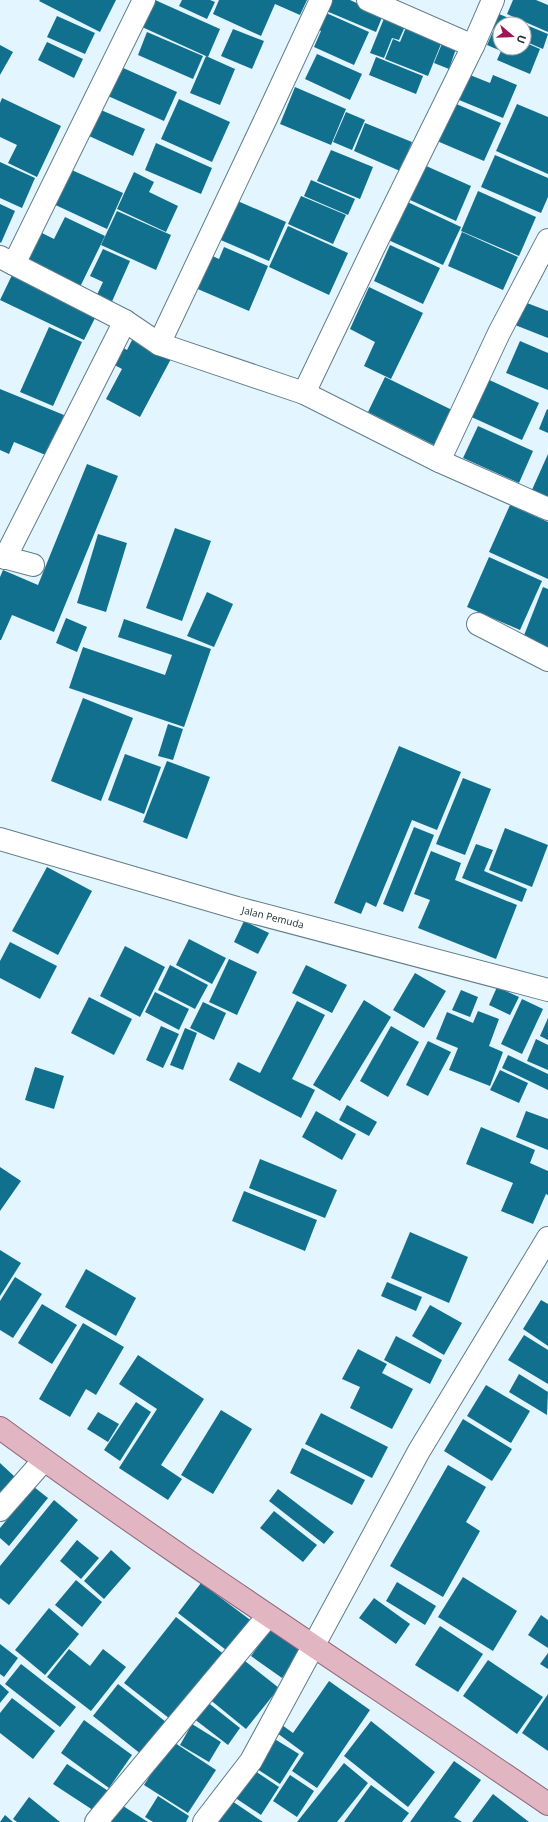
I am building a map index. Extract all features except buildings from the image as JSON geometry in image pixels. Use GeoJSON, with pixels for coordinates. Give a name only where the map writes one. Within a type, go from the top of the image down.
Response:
{"type":"FeatureCollection","features":[{"type":"Feature","properties":{"kind":"main road"},"geometry":{"type":"LineString","coordinates":[[0,1428],[268,1616],[548,1804]]}},
{"type":"Feature","properties":{"kind":"street"},"geometry":{"type":"LineString","coordinates":[[144,0],[7,261],[125,321],[159,344],[304,394],[439,461],[548,509]]}},
{"type":"Feature","properties":{"kind":"street"},"geometry":{"type":"LineString","coordinates":[[159,344],[321,0]]}},
{"type":"Feature","properties":{"kind":"street"},"geometry":{"type":"LineString","coordinates":[[368,0],[473,46]]}},
{"type":"Feature","properties":{"kind":"street"},"geometry":{"type":"LineString","coordinates":[[304,394],[376,242],[473,46],[493,0]]}},
{"type":"Feature","properties":{"kind":"street"},"geometry":{"type":"LineString","coordinates":[[439,461],[498,333],[548,240]]}},
{"type":"Feature","properties":{"kind":"street"},"geometry":{"type":"LineString","coordinates":[[33,565],[3,557],[125,321]]}},
{"type":"Feature","properties":{"kind":"street"},"geometry":{"type":"LineString","coordinates":[[478,624],[548,660]]}},
{"type":"Feature","properties":{"kind":"street","name":"Jalan Pemuda"},"geometry":{"type":"LineString","coordinates":[[0,839],[237,908],[548,990]]}},
{"type":"Feature","properties":{"kind":"street"},"geometry":{"type":"LineString","coordinates":[[204,1822],[252,1761],[418,1451],[548,1238]]}},
{"type":"Feature","properties":{"kind":"street"},"geometry":{"type":"LineString","coordinates":[[0,1510],[44,1460]]}},
{"type":"Feature","properties":{"kind":"street"},"geometry":{"type":"LineString","coordinates":[[96,1822],[268,1616]]}}]}
